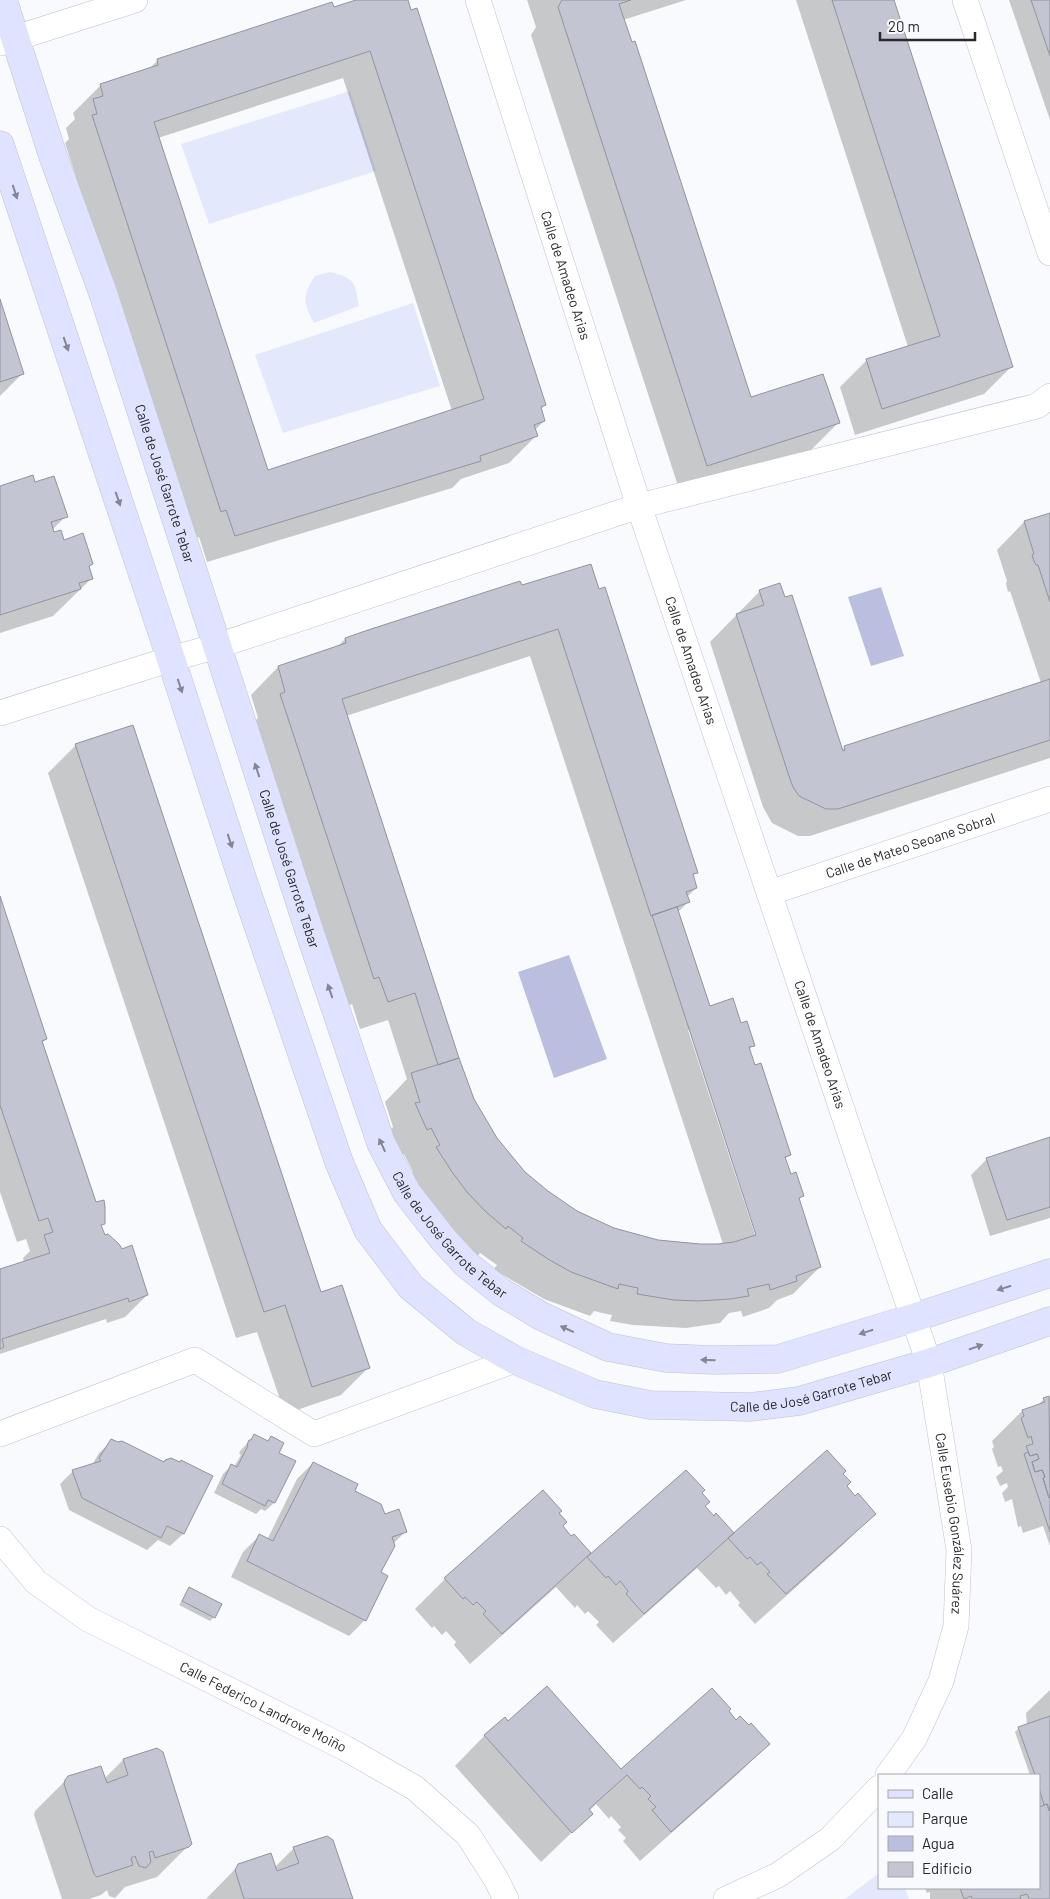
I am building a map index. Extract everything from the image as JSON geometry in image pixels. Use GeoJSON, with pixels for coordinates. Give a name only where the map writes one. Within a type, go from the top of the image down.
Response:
{"type":"FeatureCollection","features":[{"type":"Feature","properties":{"kind":"street","name":"Calle de José Garrote Tebar"},"geometry":{"type":"LineString","coordinates":[[3,0],[8,41],[103,293],[381,1143],[408,1192],[443,1239],[466,1264],[501,1292],[562,1327],[608,1347],[666,1358],[713,1360],[778,1359],[913,1318],[1050,1273]]}},
{"type":"Feature","properties":{"kind":"street"},"geometry":{"type":"LineString","coordinates":[[8,41],[135,0]]}},
{"type":"Feature","properties":{"kind":"street","name":"Calle de Amadeo Arias"},"geometry":{"type":"LineString","coordinates":[[478,0],[639,506],[913,1318]]}},
{"type":"Feature","properties":{"kind":"street"},"geometry":{"type":"LineString","coordinates":[[964,0],[1050,253]]}},
{"type":"Feature","properties":{"kind":"street","name":"Calle de José Garrote Tebar"},"geometry":{"type":"LineString","coordinates":[[0,146],[171,658],[305,1068],[339,1162],[368,1230],[411,1287],[466,1332],[514,1360],[595,1394],[650,1405],[750,1407],[800,1401],[930,1363],[1050,1321]]}},
{"type":"Feature","properties":{"kind":"street"},"geometry":{"type":"LineString","coordinates":[[0,713],[171,658],[217,646],[639,506],[1037,406],[1050,396]]}},
{"type":"Feature","properties":{"kind":"street","name":"Calle de Mateo Seoane Sobral"},"geometry":{"type":"LineString","coordinates":[[769,893],[1050,799]]}},
{"type":"Feature","properties":{"kind":"street","name":"Calle Eusebio González Suárez"},"geometry":{"type":"LineString","coordinates":[[889,1774],[914,1739],[941,1681],[956,1626],[959,1550],[930,1363],[913,1318]]}},
{"type":"Feature","properties":{"kind":"street"},"geometry":{"type":"LineString","coordinates":[[0,1434],[195,1360],[314,1434],[514,1360]]}},
{"type":"Feature","properties":{"kind":"street","name":"Calle Federico Landrove Moiño"},"geometry":{"type":"LineString","coordinates":[[0,1539],[36,1582],[88,1619],[345,1748],[415,1788],[468,1835],[496,1879],[506,1899]]}},
{"type":"Feature","properties":{"kind":"street"},"geometry":{"type":"LineString","coordinates":[[726,1899],[778,1875],[830,1839],[878,1789]]}},
{"type":"Feature","properties":{"kind":"green space"},"geometry":{"type":"Polygon","coordinates":[[[350,91],[376,171],[209,224],[181,144],[350,91]]]}},
{"type":"Feature","properties":{"kind":"green space"},"geometry":{"type":"Polygon","coordinates":[[[330,272],[345,276],[352,282],[355,286],[359,306],[314,323],[306,304],[306,294],[315,276],[330,272]]]}},
{"type":"Feature","properties":{"kind":"green space"},"geometry":{"type":"Polygon","coordinates":[[[413,303],[440,386],[283,433],[255,355],[413,303]]]}},
{"type":"Feature","properties":{"kind":"green space"},"geometry":{"type":"Polygon","coordinates":[[[878,1874],[878,1889],[905,1889],[909,1899],[845,1899],[878,1874]]]}},
{"type":"Feature","properties":{"kind":"water"},"geometry":{"type":"Polygon","coordinates":[[[881,587],[904,656],[871,666],[848,597],[881,587]]]}},
{"type":"Feature","properties":{"kind":"water"},"geometry":{"type":"Polygon","coordinates":[[[569,955],[607,1059],[554,1078],[518,972],[569,955]]]}},
{"type":"Feature","properties":{"kind":"building"},"geometry":{"type":"Polygon","coordinates":[[[356,0],[408,0],[411,10],[417,8],[546,405],[541,407],[545,421],[534,425],[538,436],[480,456],[481,461],[235,536],[226,510],[221,512],[92,115],[97,114],[93,99],[103,96],[100,84],[158,65],[157,59],[332,2],[334,7],[356,0]],[[370,51],[154,122],[268,470],[484,399],[370,51]]]}},
{"type":"Feature","properties":{"kind":"building"},"geometry":{"type":"Polygon","coordinates":[[[562,0],[631,0],[619,4],[632,42],[635,41],[751,397],[823,374],[840,423],[707,466],[558,7],[562,0]]]}},
{"type":"Feature","properties":{"kind":"building"},"geometry":{"type":"Polygon","coordinates":[[[832,0],[894,0],[1013,367],[882,409],[866,359],[940,336],[832,0]]]}},
{"type":"Feature","properties":{"kind":"building"},"geometry":{"type":"Polygon","coordinates":[[[1031,0],[1050,0],[1050,56],[1031,0]]]}},
{"type":"Feature","properties":{"kind":"building"},"geometry":{"type":"Polygon","coordinates":[[[0,299],[24,374],[0,382],[0,299]]]}},
{"type":"Feature","properties":{"kind":"building"},"geometry":{"type":"Polygon","coordinates":[[[33,475],[35,482],[54,476],[68,517],[51,522],[54,532],[61,530],[64,540],[83,533],[93,564],[89,566],[93,579],[79,583],[81,589],[0,615],[0,486],[33,475]]]}},
{"type":"Feature","properties":{"kind":"building"},"geometry":{"type":"Polygon","coordinates":[[[1050,513],[1050,602],[1038,565],[1036,565],[1032,555],[1034,554],[1024,521],[1050,513]]]}},
{"type":"Feature","properties":{"kind":"building"},"geometry":{"type":"Polygon","coordinates":[[[591,564],[599,589],[605,587],[698,873],[693,874],[697,888],[686,892],[690,902],[651,916],[558,629],[342,699],[459,1058],[438,1065],[415,993],[388,1002],[379,977],[374,979],[280,694],[285,692],[278,666],[346,643],[345,638],[368,630],[520,581],[522,585],[591,564]]]}},
{"type":"Feature","properties":{"kind":"building"},"geometry":{"type":"Polygon","coordinates":[[[780,583],[785,597],[792,595],[843,751],[845,750],[844,746],[1050,679],[1050,740],[838,809],[826,809],[799,796],[790,779],[736,614],[764,605],[759,590],[780,583]]]}},
{"type":"Feature","properties":{"kind":"building"},"geometry":{"type":"Polygon","coordinates":[[[133,725],[321,1292],[342,1285],[370,1368],[312,1387],[285,1305],[264,1312],[75,744],[133,725]]]}},
{"type":"Feature","properties":{"kind":"building"},"geometry":{"type":"Polygon","coordinates":[[[0,896],[47,1039],[42,1041],[96,1202],[104,1200],[105,1224],[101,1225],[105,1235],[108,1234],[122,1249],[132,1245],[148,1295],[129,1302],[128,1298],[2,1339],[4,1347],[0,1349],[0,1269],[50,1253],[44,1235],[53,1232],[48,1218],[39,1221],[0,1105],[0,896]]]}},
{"type":"Feature","properties":{"kind":"building"},"geometry":{"type":"Polygon","coordinates":[[[677,907],[710,1006],[733,998],[741,1023],[747,1021],[755,1046],[749,1047],[755,1065],[761,1063],[791,1155],[785,1157],[791,1174],[796,1172],[804,1196],[799,1198],[821,1267],[796,1276],[797,1281],[770,1290],[769,1284],[747,1289],[749,1296],[698,1301],[674,1300],[637,1294],[638,1288],[619,1284],[618,1289],[571,1272],[548,1259],[521,1241],[523,1238],[508,1226],[506,1229],[467,1192],[436,1147],[440,1145],[431,1128],[427,1130],[415,1103],[420,1102],[411,1073],[459,1058],[474,1099],[497,1138],[525,1172],[577,1211],[614,1228],[658,1240],[718,1244],[734,1242],[756,1235],[652,915],[677,907]]]}},
{"type":"Feature","properties":{"kind":"building"},"geometry":{"type":"Polygon","coordinates":[[[1050,1137],[1050,1207],[1007,1220],[986,1158],[1050,1137]]]}},
{"type":"Feature","properties":{"kind":"building"},"geometry":{"type":"Polygon","coordinates":[[[1049,1396],[1049,1498],[1042,1470],[1035,1472],[1032,1462],[1039,1459],[1037,1454],[1030,1456],[1026,1446],[1033,1444],[1031,1436],[1028,1438],[1021,1418],[1024,1416],[1022,1410],[1045,1402],[1043,1398],[1049,1396]]]}},
{"type":"Feature","properties":{"kind":"building"},"geometry":{"type":"Polygon","coordinates":[[[254,1434],[268,1441],[271,1436],[284,1443],[279,1453],[296,1461],[275,1503],[268,1500],[265,1506],[222,1484],[231,1464],[237,1467],[248,1446],[249,1440],[251,1440],[254,1434]]]}},
{"type":"Feature","properties":{"kind":"building"},"geometry":{"type":"Polygon","coordinates":[[[111,1439],[118,1442],[122,1441],[164,1462],[171,1458],[180,1462],[181,1460],[213,1476],[184,1534],[167,1526],[161,1538],[82,1498],[72,1470],[101,1461],[99,1458],[111,1439]]]}},
{"type":"Feature","properties":{"kind":"building"},"geometry":{"type":"Polygon","coordinates":[[[827,1450],[846,1471],[843,1474],[851,1482],[847,1486],[855,1496],[858,1493],[876,1514],[786,1594],[767,1574],[770,1572],[761,1562],[757,1565],[750,1557],[747,1559],[728,1538],[827,1450]]]}},
{"type":"Feature","properties":{"kind":"building"},"geometry":{"type":"Polygon","coordinates":[[[1028,1452],[1030,1456],[1037,1454],[1039,1459],[1032,1462],[1035,1472],[1042,1470],[1045,1477],[1043,1478],[1050,1497],[1050,1532],[1024,1454],[1028,1452]]]}},
{"type":"Feature","properties":{"kind":"building"},"geometry":{"type":"Polygon","coordinates":[[[313,1462],[358,1484],[355,1491],[381,1504],[385,1514],[399,1509],[407,1532],[392,1537],[395,1546],[381,1572],[388,1576],[366,1621],[247,1561],[259,1534],[273,1541],[313,1462]]]}},
{"type":"Feature","properties":{"kind":"building"},"geometry":{"type":"Polygon","coordinates":[[[686,1470],[705,1490],[702,1493],[710,1502],[705,1506],[714,1516],[716,1513],[734,1533],[644,1614],[626,1594],[628,1591],[620,1581],[616,1585],[608,1576],[606,1578],[587,1557],[686,1470]]]}},
{"type":"Feature","properties":{"kind":"building"},"geometry":{"type":"Polygon","coordinates":[[[543,1490],[562,1511],[559,1513],[567,1522],[563,1526],[571,1536],[574,1534],[591,1553],[502,1634],[483,1614],[486,1611],[477,1602],[473,1605],[465,1597],[463,1599],[444,1578],[543,1490]]]}},
{"type":"Feature","properties":{"kind":"building"},"geometry":{"type":"Polygon","coordinates":[[[189,1587],[222,1604],[215,1618],[182,1601],[189,1587]]]}},
{"type":"Feature","properties":{"kind":"building"},"geometry":{"type":"Polygon","coordinates":[[[547,1686],[621,1769],[712,1688],[731,1709],[729,1711],[736,1720],[740,1716],[749,1725],[751,1723],[770,1744],[671,1832],[652,1810],[656,1807],[648,1799],[651,1796],[642,1787],[640,1789],[627,1775],[589,1809],[593,1814],[572,1833],[484,1735],[505,1717],[508,1721],[547,1686]]]}},
{"type":"Feature","properties":{"kind":"building"},"geometry":{"type":"Polygon","coordinates":[[[1050,1716],[1049,1811],[1047,1804],[1044,1805],[1040,1791],[1040,1774],[1035,1774],[1018,1727],[1050,1716]]]}},
{"type":"Feature","properties":{"kind":"building"},"geometry":{"type":"Polygon","coordinates":[[[157,1748],[163,1752],[192,1844],[189,1847],[155,1858],[153,1851],[149,1852],[151,1862],[146,1868],[139,1866],[135,1856],[131,1858],[133,1865],[97,1877],[94,1874],[64,1784],[65,1780],[68,1776],[101,1766],[107,1783],[128,1775],[123,1759],[157,1748]]]}},
{"type":"Feature","properties":{"kind":"building"},"geometry":{"type":"Polygon","coordinates":[[[1047,1804],[1050,1810],[1050,1899],[1029,1899],[1027,1894],[1020,1896],[1021,1899],[972,1899],[971,1896],[964,1899],[960,1889],[1040,1889],[1040,1807],[1047,1804]]]}},
{"type":"Feature","properties":{"kind":"building"},"geometry":{"type":"Polygon","coordinates":[[[327,1836],[333,1840],[353,1899],[244,1899],[235,1870],[238,1864],[271,1853],[277,1871],[299,1863],[293,1847],[327,1836]]]}}]}
